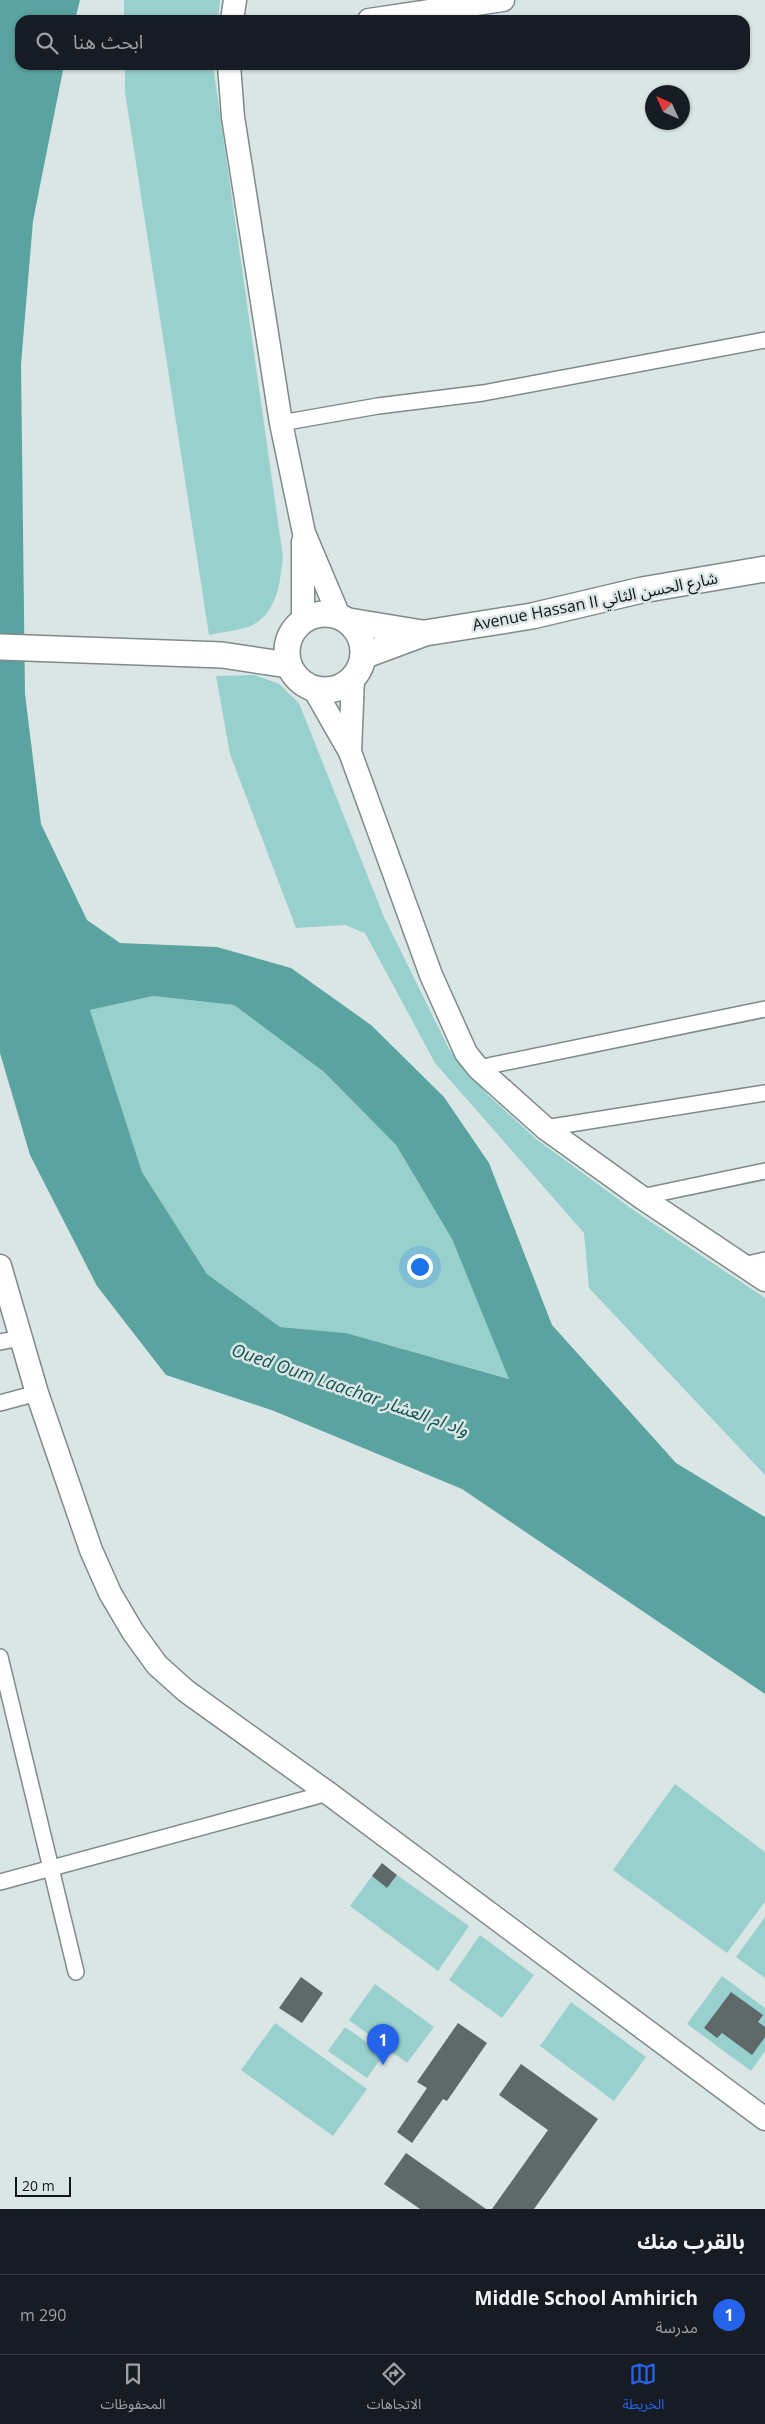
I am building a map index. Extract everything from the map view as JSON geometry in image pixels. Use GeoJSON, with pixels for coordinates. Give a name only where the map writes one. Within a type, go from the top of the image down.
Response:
{"type":"FeatureCollection","features":[{"type":"Feature","properties":{"kind":"main road"},"geometry":{"type":"LineString","coordinates":[[233,15],[235,0]]}},
{"type":"Feature","properties":{"kind":"main road"},"geometry":{"type":"LineString","coordinates":[[403,15],[503,0]]}},
{"type":"Feature","properties":{"kind":"main road"},"geometry":{"type":"LineString","coordinates":[[229,70],[233,117],[281,423],[304,534],[344,618],[361,636],[350,752]]}},
{"type":"Feature","properties":{"kind":"main road"},"geometry":{"type":"LineString","coordinates":[[304,534],[297,626],[286,649],[288,665],[302,684],[314,689],[350,752],[384,852],[448,1016],[466,1053],[478,1068],[545,1128],[765,1280]]}},
{"type":"Feature","properties":{"kind":"main road","name":"Avenue Hassan II شارع الحسن الثاني"},"geometry":{"type":"LineString","coordinates":[[314,689],[335,689],[358,667],[425,633],[532,616],[642,590],[765,569]]}},
{"type":"Feature","properties":{"kind":"main road","name":"Avenue Hassan II شارع الحسن الثاني"},"geometry":{"type":"LineString","coordinates":[[222,656],[297,626],[320,613],[425,633]]}},
{"type":"Feature","properties":{"kind":"main road","name":"Avenue Hassan II شارع الحسن الثاني"},"geometry":{"type":"LineString","coordinates":[[0,647],[222,656],[288,665]]}},
{"type":"Feature","properties":{"kind":"main road"},"geometry":{"type":"LineString","coordinates":[[0,1266],[10,1340],[37,1393],[91,1550],[110,1594],[133,1632],[158,1666],[186,1691],[328,1793],[765,2119]]}},
{"type":"Feature","properties":{"kind":"street"},"geometry":{"type":"LineString","coordinates":[[281,423],[378,406],[483,393],[765,340]]}},
{"type":"Feature","properties":{"kind":"street"},"geometry":{"type":"LineString","coordinates":[[478,1068],[765,1008]]}},
{"type":"Feature","properties":{"kind":"street"},"geometry":{"type":"LineString","coordinates":[[545,1128],[765,1093]]}},
{"type":"Feature","properties":{"kind":"street"},"geometry":{"type":"LineString","coordinates":[[641,1196],[765,1171]]}},
{"type":"Feature","properties":{"kind":"street"},"geometry":{"type":"LineString","coordinates":[[742,1265],[765,1260]]}},
{"type":"Feature","properties":{"kind":"street"},"geometry":{"type":"LineString","coordinates":[[0,1403],[37,1393]]}},
{"type":"Feature","properties":{"kind":"street"},"geometry":{"type":"LineString","coordinates":[[0,1657],[76,1972]]}},
{"type":"Feature","properties":{"kind":"street"},"geometry":{"type":"LineString","coordinates":[[0,1882],[328,1793]]}},
{"type":"Feature","properties":{"kind":"shaded area"},"geometry":{"type":"Polygon","coordinates":[[[124,0],[220,0],[218,15],[124,15],[124,0]]]}},
{"type":"Feature","properties":{"kind":"shaded area"},"geometry":{"type":"Polygon","coordinates":[[[125,70],[214,70],[283,557],[278,588],[271,607],[258,622],[239,630],[209,635],[125,92],[125,70]]]}},
{"type":"Feature","properties":{"kind":"shaded area"},"geometry":{"type":"Polygon","coordinates":[[[255,675],[279,684],[299,703],[384,917],[449,1049],[488,1095],[536,1139],[636,1212],[765,1298],[765,1475],[589,1288],[584,1233],[435,1063],[365,933],[345,925],[296,928],[230,754],[216,676],[255,675]]]}},
{"type":"Feature","properties":{"kind":"shaded area"},"geometry":{"type":"Polygon","coordinates":[[[153,996],[234,1005],[324,1072],[396,1145],[452,1239],[510,1379],[346,1333],[280,1327],[207,1274],[142,1172],[90,1010],[153,996]]]}},
{"type":"Feature","properties":{"kind":"shaded area"},"geometry":{"type":"Polygon","coordinates":[[[675,1784],[765,1852],[765,1902],[727,1953],[613,1870],[675,1784]]]}},
{"type":"Feature","properties":{"kind":"shaded area"},"geometry":{"type":"Polygon","coordinates":[[[397,1875],[469,1926],[438,1971],[350,1906],[372,1876],[387,1888],[397,1875]]]}},
{"type":"Feature","properties":{"kind":"shaded area"},"geometry":{"type":"Polygon","coordinates":[[[765,1917],[765,1978],[736,1957],[765,1917]]]}},
{"type":"Feature","properties":{"kind":"shaded area"},"geometry":{"type":"Polygon","coordinates":[[[480,1935],[534,1975],[502,2018],[449,1980],[480,1935]]]}},
{"type":"Feature","properties":{"kind":"shaded area"},"geometry":{"type":"Polygon","coordinates":[[[722,1976],[765,2008],[765,2051],[751,2071],[687,2024],[722,1976]]]}},
{"type":"Feature","properties":{"kind":"shaded area"},"geometry":{"type":"Polygon","coordinates":[[[375,1984],[434,2027],[407,2063],[349,2020],[375,1984]]]}},
{"type":"Feature","properties":{"kind":"shaded area"},"geometry":{"type":"Polygon","coordinates":[[[571,2002],[646,2057],[614,2101],[540,2046],[571,2002]]]}},
{"type":"Feature","properties":{"kind":"shaded area"},"geometry":{"type":"Polygon","coordinates":[[[275,2023],[367,2089],[333,2136],[241,2070],[275,2023]]]}},
{"type":"Feature","properties":{"kind":"shaded area"},"geometry":{"type":"Polygon","coordinates":[[[345,2027],[384,2054],[367,2078],[328,2051],[345,2027]]]}},
{"type":"Feature","properties":{"kind":"water","name":"Oued Oum Laachar واد ام العشار"},"geometry":{"type":"Polygon","coordinates":[[[0,0],[80,0],[76,15],[15,15],[15,70],[63,70],[33,221],[21,364],[25,694],[41,824],[87,920],[120,943],[217,947],[291,968],[371,1025],[444,1097],[489,1163],[552,1325],[676,1463],[765,1517],[765,1694],[462,1489],[274,1411],[166,1375],[97,1286],[30,1155],[0,1053],[0,0]],[[153,996],[90,1010],[142,1172],[207,1274],[280,1327],[346,1333],[509,1379],[452,1239],[396,1145],[324,1072],[234,1005],[153,996]]]}},
{"type":"Feature","properties":{"kind":"building"},"geometry":{"type":"Polygon","coordinates":[[[382,1863],[397,1875],[387,1888],[372,1876],[382,1863]]]}},
{"type":"Feature","properties":{"kind":"building"},"geometry":{"type":"Polygon","coordinates":[[[301,1977],[323,1993],[302,2023],[279,2008],[301,1977]]]}},
{"type":"Feature","properties":{"kind":"building"},"geometry":{"type":"Polygon","coordinates":[[[731,1992],[763,2015],[758,2022],[765,2027],[765,2037],[752,2055],[722,2033],[717,2038],[704,2028],[731,1992]]]}},
{"type":"Feature","properties":{"kind":"building"},"geometry":{"type":"Polygon","coordinates":[[[458,2023],[487,2043],[447,2101],[443,2099],[412,2143],[397,2132],[427,2088],[417,2082],[458,2023]]]}},
{"type":"Feature","properties":{"kind":"building"},"geometry":{"type":"Polygon","coordinates":[[[521,2064],[598,2119],[534,2209],[492,2209],[548,2130],[499,2095],[521,2064]]]}},
{"type":"Feature","properties":{"kind":"building"},"geometry":{"type":"Polygon","coordinates":[[[406,2153],[486,2209],[420,2209],[384,2184],[406,2153]]]}},
{"type":"Feature","properties":{"kind":"place","name":"Middle School Amhirich"},"geometry":{"type":"Point","coordinates":[383,2065]}}]}
